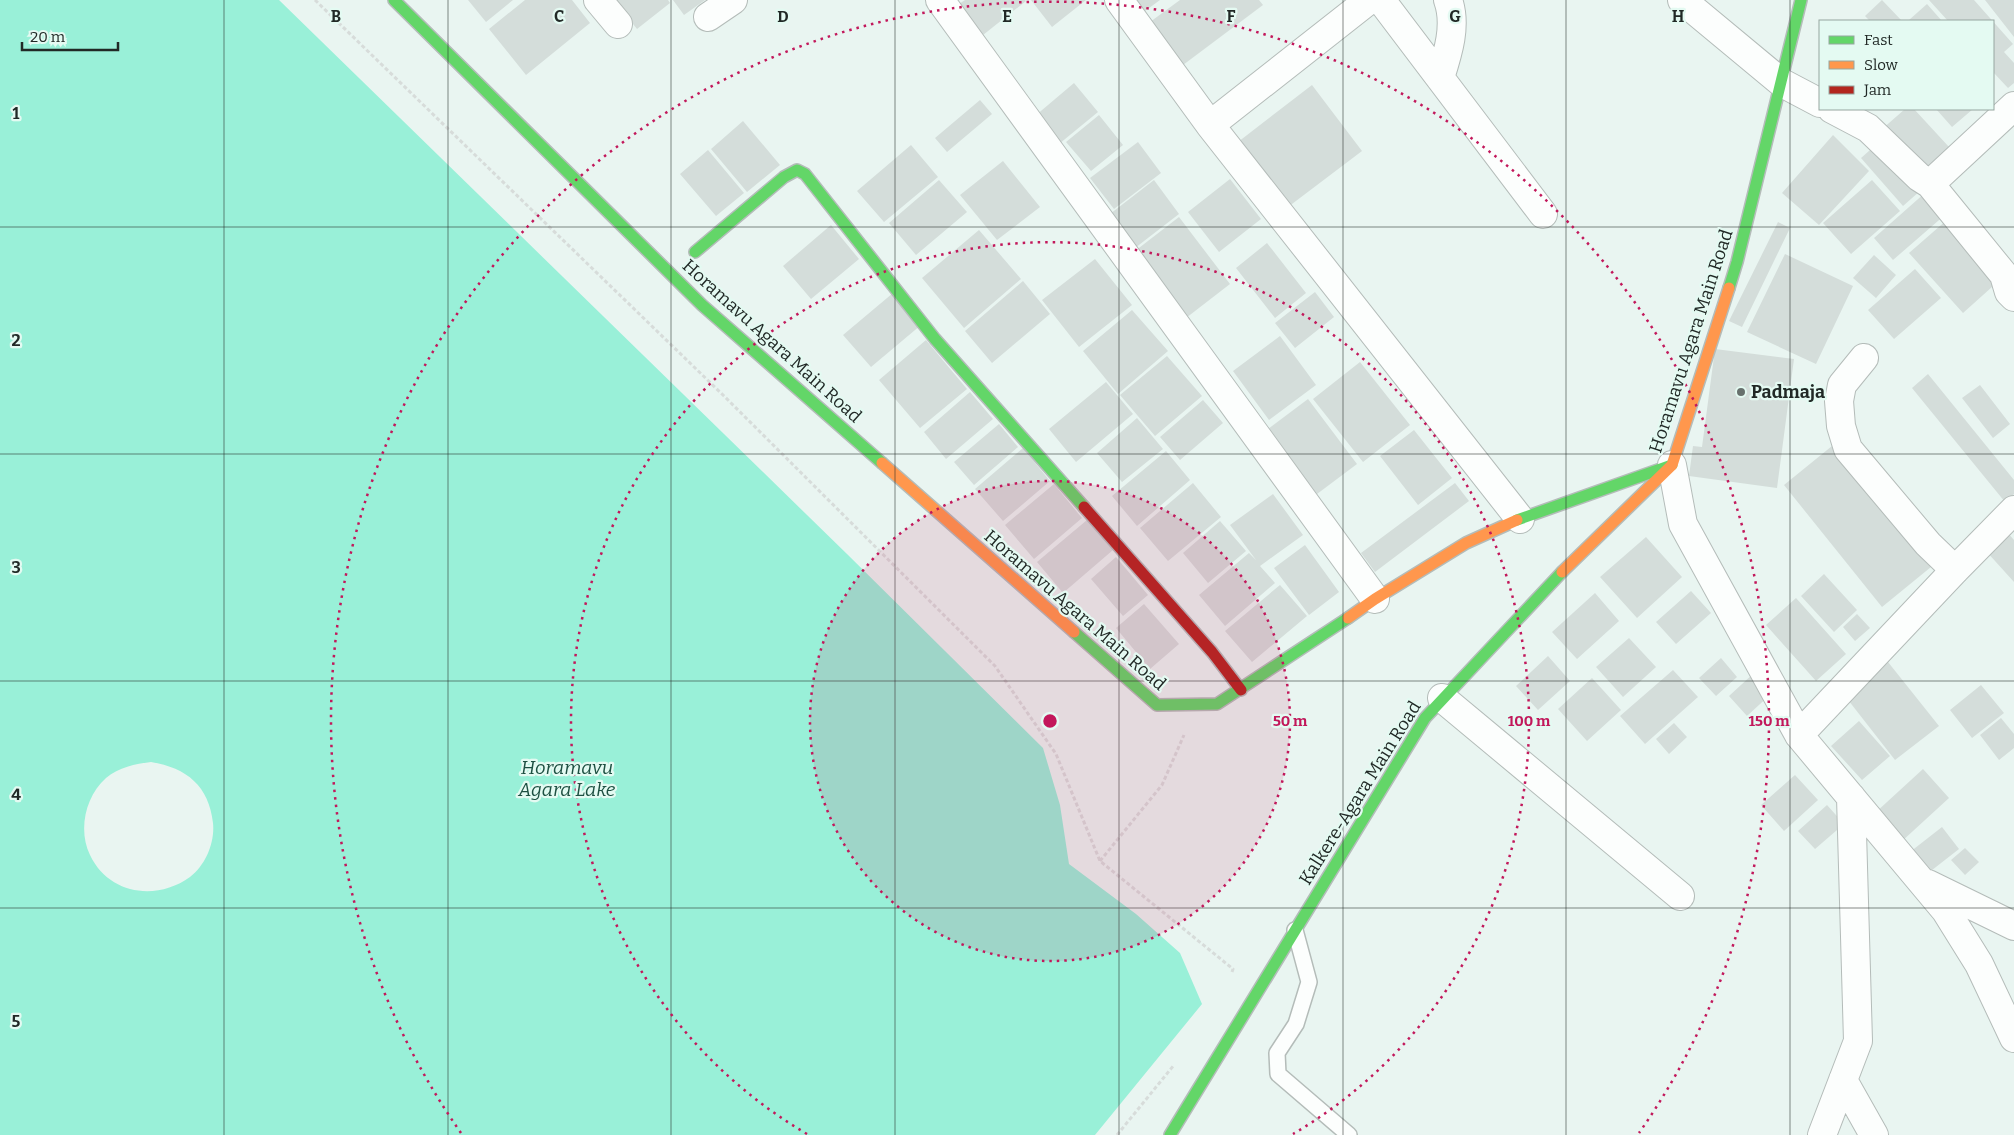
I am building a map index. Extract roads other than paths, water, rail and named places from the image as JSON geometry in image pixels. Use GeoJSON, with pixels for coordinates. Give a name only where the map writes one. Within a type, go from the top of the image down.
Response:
{"type":"FeatureCollection","features":[{"type":"Feature","properties":{"kind":"street","name":"Horamavu Agara Main Road"},"geometry":{"type":"LineString","coordinates":[[394,0],[702,305],[1157,705],[1217,704],[1241,690],[1375,599],[1466,544],[1520,519],[1672,465],[1737,262],[1801,0]]}},
{"type":"Feature","properties":{"kind":"street"},"geometry":{"type":"LineString","coordinates":[[598,0],[618,24]]}},
{"type":"Feature","properties":{"kind":"street"},"geometry":{"type":"LineString","coordinates":[[708,17],[733,0]]}},
{"type":"Feature","properties":{"kind":"street"},"geometry":{"type":"LineString","coordinates":[[940,0],[1375,599]]}},
{"type":"Feature","properties":{"kind":"street"},"geometry":{"type":"LineString","coordinates":[[1119,0],[1210,125],[1520,519]]}},
{"type":"Feature","properties":{"kind":"street"},"geometry":{"type":"LineString","coordinates":[[1210,125],[1369,0]]}},
{"type":"Feature","properties":{"kind":"street"},"geometry":{"type":"LineString","coordinates":[[1381,0],[1543,214]]}},
{"type":"Feature","properties":{"kind":"street"},"geometry":{"type":"LineString","coordinates":[[1440,78],[1450,44],[1451,9],[1448,0]]}},
{"type":"Feature","properties":{"kind":"street"},"geometry":{"type":"LineString","coordinates":[[1682,0],[1782,83],[1819,102]]}},
{"type":"Feature","properties":{"kind":"street"},"geometry":{"type":"LineString","coordinates":[[1930,184],[2014,106]]}},
{"type":"Feature","properties":{"kind":"street"},"geometry":{"type":"LineString","coordinates":[[1834,110],[1868,128],[1919,178],[1930,184],[2004,275],[2009,292],[2014,297]]}},
{"type":"Feature","properties":{"kind":"street"},"geometry":{"type":"LineString","coordinates":[[695,252],[784,176],[797,170],[805,174],[935,339],[1212,652],[1241,690]]}},
{"type":"Feature","properties":{"kind":"street"},"geometry":{"type":"LineString","coordinates":[[1864,358],[1842,386],[1839,401],[1840,417],[1848,449],[1928,544],[1955,570]]}},
{"type":"Feature","properties":{"kind":"street"},"geometry":{"type":"LineString","coordinates":[[1672,465],[1683,524],[1799,735],[1946,910],[1979,964],[2014,1038]]}},
{"type":"Feature","properties":{"kind":"street","name":"Kalkere-Agara Main Road"},"geometry":{"type":"LineString","coordinates":[[1170,1135],[1424,718],[1572,562],[1672,465]]}},
{"type":"Feature","properties":{"kind":"street"},"geometry":{"type":"LineString","coordinates":[[1799,735],[2014,510]]}},
{"type":"Feature","properties":{"kind":"street"},"geometry":{"type":"LineString","coordinates":[[1442,698],[1680,896]]}},
{"type":"Feature","properties":{"kind":"street"},"geometry":{"type":"LineString","coordinates":[[1822,1135],[1858,1041],[1851,797]]}},
{"type":"Feature","properties":{"kind":"street"},"geometry":{"type":"LineString","coordinates":[[1922,881],[2014,926]]}},
{"type":"Feature","properties":{"kind":"street"},"geometry":{"type":"LineString","coordinates":[[1843,1080],[1874,1135]]}},
{"type":"Feature","properties":{"kind":"lane"},"geometry":{"type":"LineString","coordinates":[[1295,930],[1309,982],[1296,1024],[1277,1053],[1278,1074],[1349,1135]]}},
{"type":"Feature","properties":{"kind":"water","name":"Horamavu Agara Lake"},"geometry":{"type":"Polygon","coordinates":[[[0,0],[279,0],[847,554],[1043,748],[1060,805],[1069,864],[1136,914],[1180,953],[1202,1004],[1095,1135],[0,1135],[0,0]],[[151,762],[139,764],[111,774],[99,786],[89,804],[84,825],[86,845],[98,868],[109,879],[121,886],[149,891],[177,885],[196,872],[205,860],[211,845],[213,823],[207,799],[194,781],[185,774],[151,762]]]}},
{"type":"Feature","properties":{"kind":"place","name":"Padmaja"},"geometry":{"type":"Point","coordinates":[1741,392]}}]}
